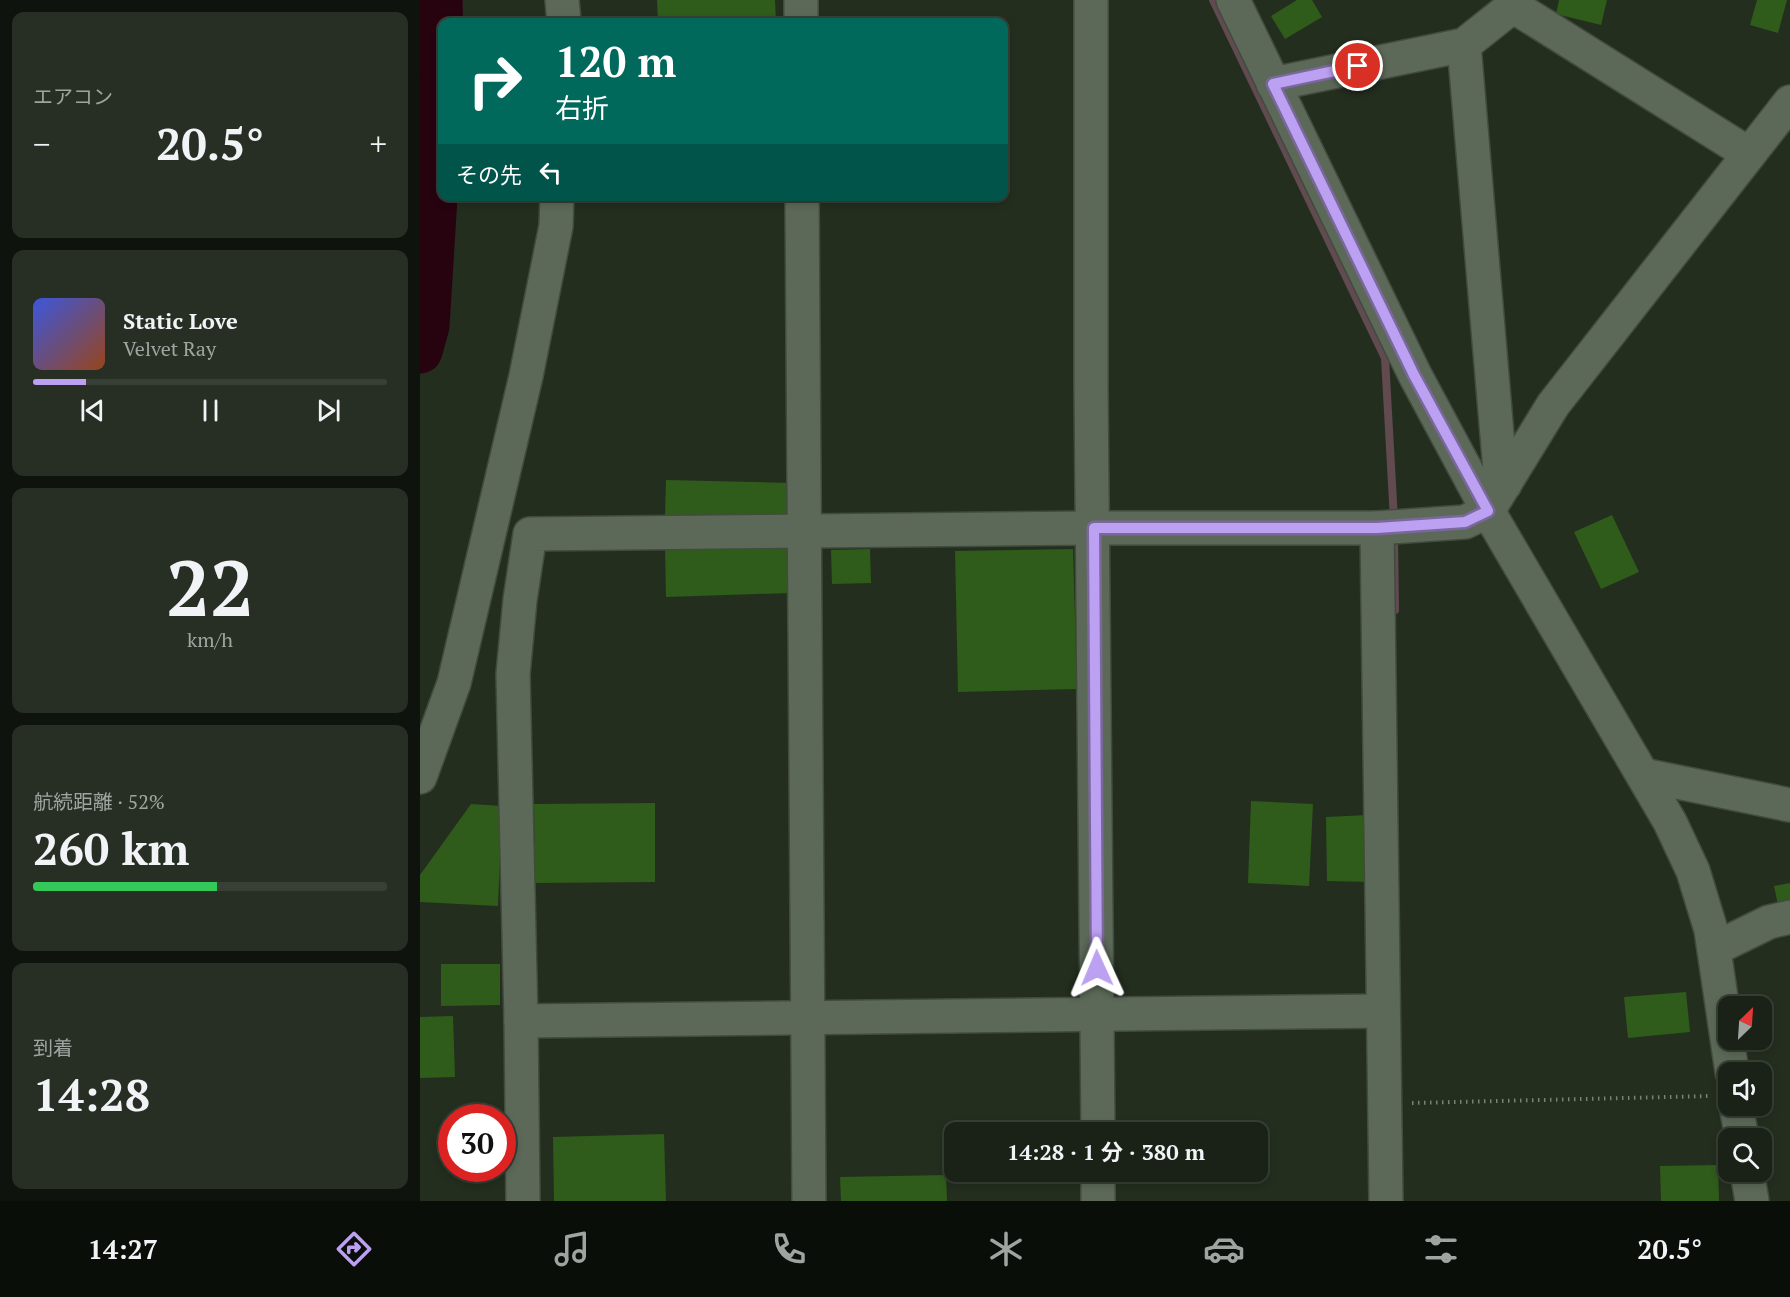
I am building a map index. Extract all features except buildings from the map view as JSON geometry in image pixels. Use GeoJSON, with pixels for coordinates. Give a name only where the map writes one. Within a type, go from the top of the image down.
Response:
{"type":"FeatureCollection","features":[{"type":"Feature","properties":{"kind":"street"},"geometry":{"type":"LineString","coordinates":[[562,0],[564,18]]}},
{"type":"Feature","properties":{"kind":"street"},"geometry":{"type":"LineString","coordinates":[[801,0],[801,18]]}},
{"type":"Feature","properties":{"kind":"street"},"geometry":{"type":"LineString","coordinates":[[1091,0],[1091,388],[1098,1122]]}},
{"type":"Feature","properties":{"kind":"street"},"geometry":{"type":"LineString","coordinates":[[1233,0],[1414,375],[1488,511],[1670,822],[1693,871],[1711,930],[1725,1062]]}},
{"type":"Feature","properties":{"kind":"street"},"geometry":{"type":"LineString","coordinates":[[1273,84],[1464,45],[1513,6],[1749,154]]}},
{"type":"Feature","properties":{"kind":"street"},"geometry":{"type":"LineString","coordinates":[[1464,45],[1500,470],[1504,484]]}},
{"type":"Feature","properties":{"kind":"street"},"geometry":{"type":"LineString","coordinates":[[523,1201],[513,674],[520,600],[530,534],[1094,528],[1377,528],[1465,522],[1488,511],[1553,405],[1790,102]]}},
{"type":"Feature","properties":{"kind":"street"},"geometry":{"type":"LineString","coordinates":[[420,777],[454,683],[526,376],[556,226],[557,201]]}},
{"type":"Feature","properties":{"kind":"street"},"geometry":{"type":"LineString","coordinates":[[802,201],[809,1201]]}},
{"type":"Feature","properties":{"kind":"street"},"geometry":{"type":"LineString","coordinates":[[1377,528],[1386,1201]]}},
{"type":"Feature","properties":{"kind":"street"},"geometry":{"type":"LineString","coordinates":[[1643,775],[1790,806]]}},
{"type":"Feature","properties":{"kind":"street"},"geometry":{"type":"LineString","coordinates":[[1714,949],[1769,922],[1790,917]]}},
{"type":"Feature","properties":{"kind":"street"},"geometry":{"type":"LineString","coordinates":[[521,1021],[1383,1011]]}},
{"type":"Feature","properties":{"kind":"street"},"geometry":{"type":"LineString","coordinates":[[1098,1182],[1098,1201]]}},
{"type":"Feature","properties":{"kind":"street"},"geometry":{"type":"LineString","coordinates":[[1749,1182],[1752,1201]]}},
{"type":"Feature","properties":{"kind":"path"},"geometry":{"type":"LineString","coordinates":[[1401,1104],[1718,1091]]}},
{"type":"Feature","properties":{"kind":"waterway"},"geometry":{"type":"LineString","coordinates":[[440,0],[440,18]]}},
{"type":"Feature","properties":{"kind":"waterway"},"geometry":{"type":"LineString","coordinates":[[1213,0],[1385,358],[1394,520]]}},
{"type":"Feature","properties":{"kind":"waterway"},"geometry":{"type":"LineString","coordinates":[[420,351],[427,326],[438,149]]}},
{"type":"Feature","properties":{"kind":"waterway"},"geometry":{"type":"LineString","coordinates":[[1394,535],[1395,610]]}},
{"type":"Feature","properties":{"kind":"route"},"geometry":{"type":"LineString","coordinates":[[1097,968],[1094,528],[1377,528],[1465,522],[1488,511],[1414,375],[1273,84],[1358,66]]}}]}
